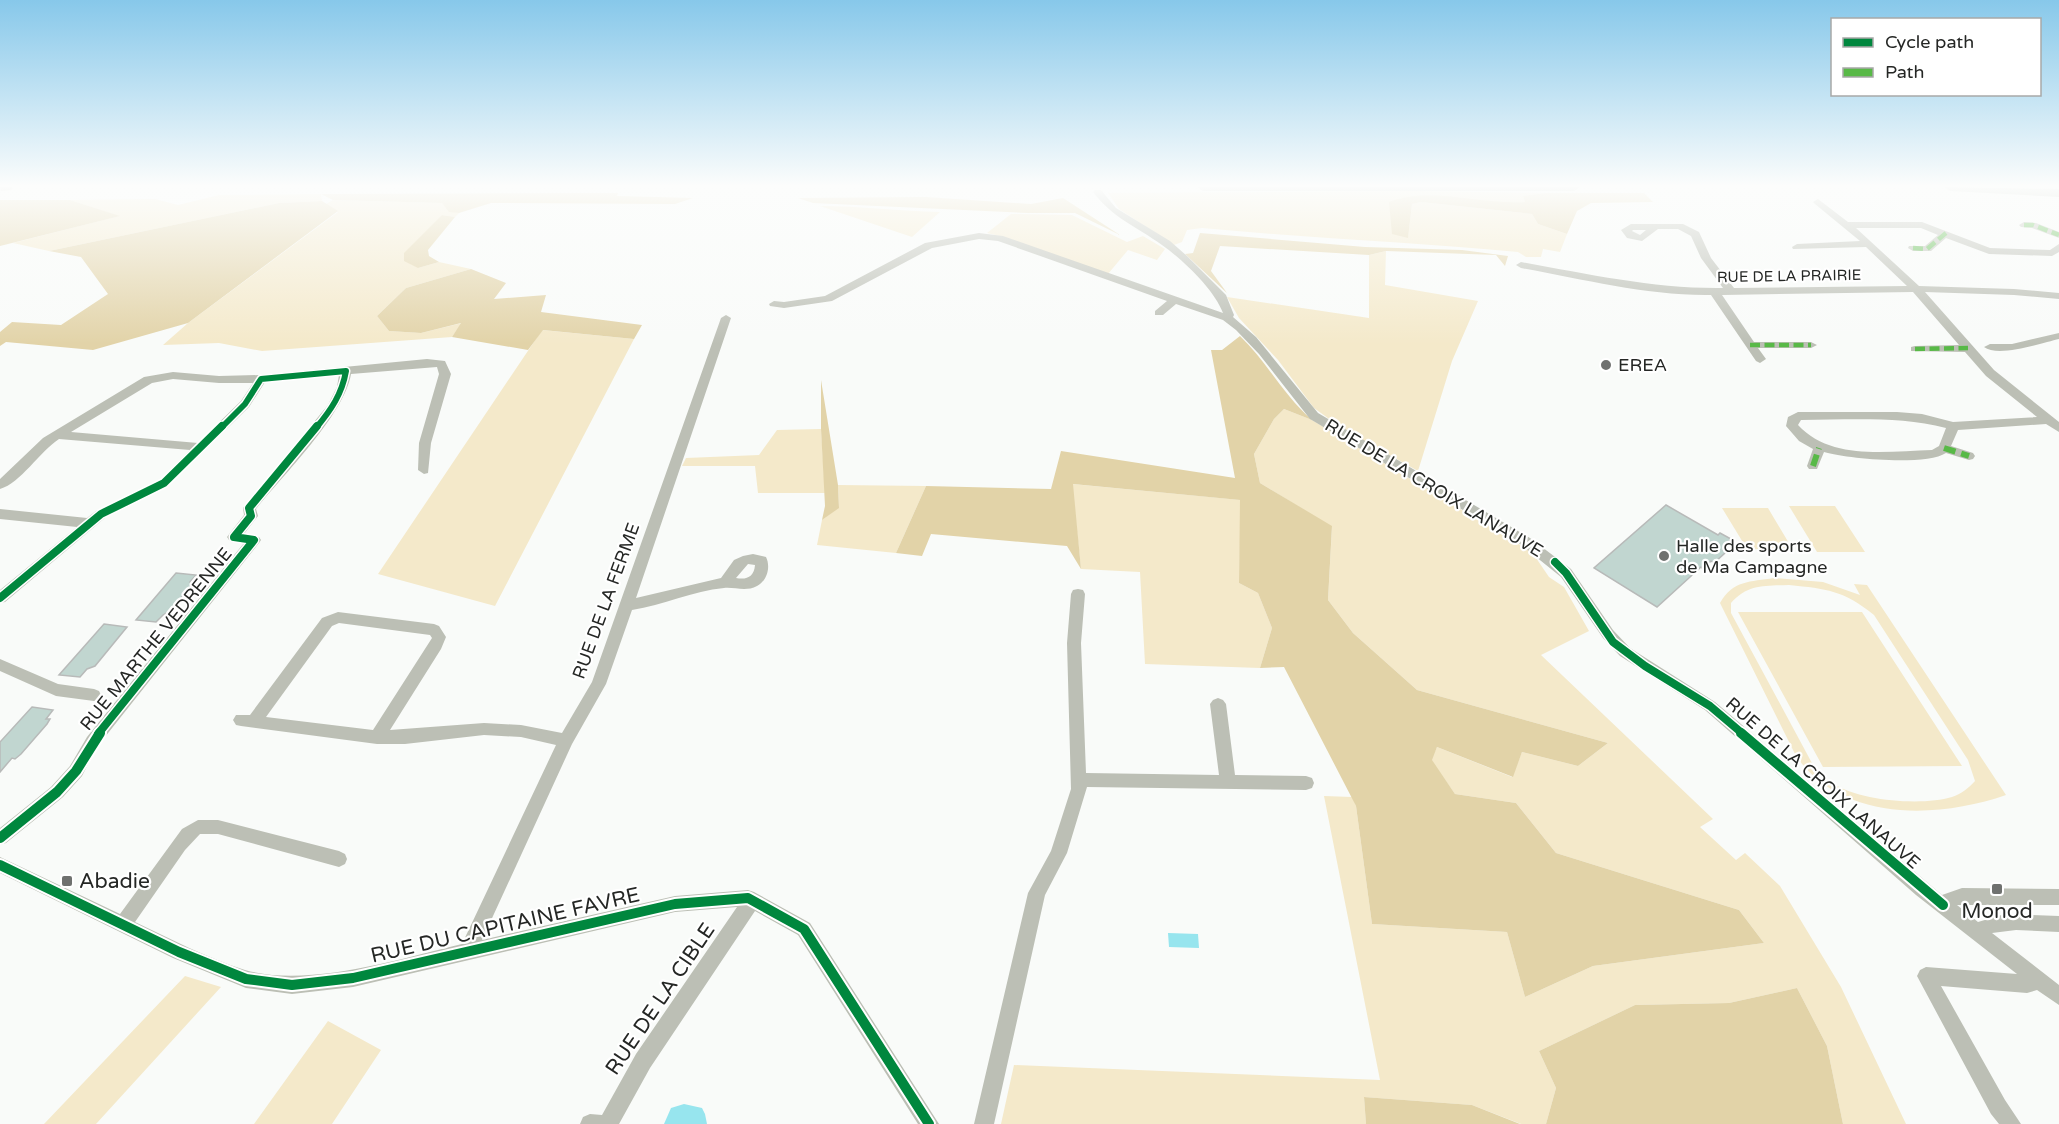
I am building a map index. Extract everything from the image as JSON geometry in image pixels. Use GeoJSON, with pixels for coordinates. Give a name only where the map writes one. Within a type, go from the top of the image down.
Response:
{"type":"FeatureCollection","features":[{"type":"Feature","properties":{"kind":"street"},"geometry":{"type":"LineString","coordinates":[[774,304],[820,301],[929,245],[964,239]]}},
{"type":"Feature","properties":{"kind":"street"},"geometry":{"type":"LineString","coordinates":[[1003,239],[1173,301],[1227,318],[1229,315],[1222,297],[1160,239]]}},
{"type":"Feature","properties":{"kind":"street"},"geometry":{"type":"LineString","coordinates":[[1697,239],[1706,258],[1731,292]]}},
{"type":"Feature","properties":{"kind":"street"},"geometry":{"type":"LineString","coordinates":[[1865,239],[1916,289],[1990,374],[2059,428]]}},
{"type":"Feature","properties":{"kind":"street"},"geometry":{"type":"LineString","coordinates":[[1914,248],[1928,249],[1939,239]]}},
{"type":"Feature","properties":{"kind":"street"},"geometry":{"type":"LineString","coordinates":[[1961,239],[1989,251],[2052,254],[2059,247]]}},
{"type":"Feature","properties":{"kind":"street"},"geometry":{"type":"LineString","coordinates":[[1797,247],[1869,243]]}},
{"type":"Feature","properties":{"kind":"street","name":"RUE DE LA PRAIRIE"},"geometry":{"type":"LineString","coordinates":[[1521,265],[1631,285],[1714,293],[1916,289],[2059,296]]}},
{"type":"Feature","properties":{"kind":"street"},"geometry":{"type":"LineString","coordinates":[[1714,293],[1760,359]]}},
{"type":"Feature","properties":{"kind":"street"},"geometry":{"type":"LineString","coordinates":[[1159,313],[1173,301]]}},
{"type":"Feature","properties":{"kind":"street","name":"RUE DE LA FERME"},"geometry":{"type":"LineString","coordinates":[[467,953],[567,740],[598,684],[726,318]]}},
{"type":"Feature","properties":{"kind":"street","name":"RUE DE LA CROIX LANAUVE"},"geometry":{"type":"LineString","coordinates":[[1227,318],[1236,324],[1272,361],[1301,403],[1314,416],[1525,541],[1555,562],[1573,581],[1613,642],[1645,666],[1710,706],[1943,905],[2059,996]]}},
{"type":"Feature","properties":{"kind":"street"},"geometry":{"type":"LineString","coordinates":[[1990,347],[2012,347],[2059,336]]}},
{"type":"Feature","properties":{"kind":"street"},"geometry":{"type":"LineString","coordinates":[[1750,345],[1811,345]]}},
{"type":"Feature","properties":{"kind":"street"},"geometry":{"type":"LineString","coordinates":[[1915,349],[1968,348]]}},
{"type":"Feature","properties":{"kind":"street"},"geometry":{"type":"LineString","coordinates":[[0,485],[10,478],[33,452],[56,435],[138,385],[161,375],[184,374],[213,379],[261,379],[427,363],[441,364],[445,374],[424,443],[424,470]]}},
{"type":"Feature","properties":{"kind":"street","name":"RUE MARTHE VEDRENNE"},"geometry":{"type":"LineString","coordinates":[[0,838],[57,792],[76,771],[92,742],[254,540],[234,537],[250,516],[249,508],[333,407],[343,387],[346,371]]}},
{"type":"Feature","properties":{"kind":"street"},"geometry":{"type":"LineString","coordinates":[[0,598],[88,523],[114,507],[164,483],[245,404],[261,379]]}},
{"type":"Feature","properties":{"kind":"street"},"geometry":{"type":"LineString","coordinates":[[1953,426],[1944,448],[1935,454],[1858,454],[1820,448],[1796,433],[1792,420],[1798,416],[1897,416],[1922,418],[1953,426],[2049,420]]}},
{"type":"Feature","properties":{"kind":"street"},"geometry":{"type":"LineString","coordinates":[[56,435],[201,447]]}},
{"type":"Feature","properties":{"kind":"street"},"geometry":{"type":"LineString","coordinates":[[1813,466],[1820,448]]}},
{"type":"Feature","properties":{"kind":"street"},"geometry":{"type":"LineString","coordinates":[[1944,448],[1969,456]]}},
{"type":"Feature","properties":{"kind":"street"},"geometry":{"type":"LineString","coordinates":[[0,514],[88,523]]}},
{"type":"Feature","properties":{"kind":"street"},"geometry":{"type":"LineString","coordinates":[[627,605],[656,602],[725,583]]}},
{"type":"Feature","properties":{"kind":"street"},"geometry":{"type":"LineString","coordinates":[[984,1124],[1037,893],[1059,853],[1079,789],[1074,643],[1078,594]]}},
{"type":"Feature","properties":{"kind":"street"},"geometry":{"type":"LineString","coordinates":[[377,736],[436,645],[439,637],[434,630],[338,617],[327,622],[248,721],[377,736],[405,737],[484,729],[521,731],[567,740]]}},
{"type":"Feature","properties":{"kind":"street"},"geometry":{"type":"LineString","coordinates":[[0,665],[56,690],[94,695]]}},
{"type":"Feature","properties":{"kind":"street"},"geometry":{"type":"LineString","coordinates":[[1218,704],[1228,782]]}},
{"type":"Feature","properties":{"kind":"street"},"geometry":{"type":"LineString","coordinates":[[1079,780],[1306,783]]}},
{"type":"Feature","properties":{"kind":"street"},"geometry":{"type":"LineString","coordinates":[[122,925],[140,903],[185,836],[202,826],[218,827],[339,859]]}},
{"type":"Feature","properties":{"kind":"street","name":"RUE DU CAPITAINE FAVRE"},"geometry":{"type":"LineString","coordinates":[[0,865],[179,952],[246,979],[292,985],[353,978],[675,904],[748,897],[804,929],[929,1124]]}},
{"type":"Feature","properties":{"kind":"street"},"geometry":{"type":"LineString","coordinates":[[1943,905],[1950,899],[1962,897],[2059,897]]}},
{"type":"Feature","properties":{"kind":"street","name":"RUE DE LA CIBLE"},"geometry":{"type":"LineString","coordinates":[[608,1124],[643,1061],[752,900]]}},
{"type":"Feature","properties":{"kind":"street"},"geometry":{"type":"LineString","coordinates":[[1976,932],[1984,926],[2001,923],[2059,924]]}},
{"type":"Feature","properties":{"kind":"street"},"geometry":{"type":"LineString","coordinates":[[2011,1124],[1998,1107],[1926,976],[2027,984],[2038,980]]}},
{"type":"Feature","properties":{"kind":"street"},"geometry":{"type":"LineString","coordinates":[[590,1124],[599,1124]]}},
{"type":"Feature","properties":{"kind":"shaded area"},"geometry":{"type":"Polygon","coordinates":[[[0,239],[26,239],[0,246],[0,239]]]}},
{"type":"Feature","properties":{"kind":"shaded area"},"geometry":{"type":"Polygon","coordinates":[[[27,239],[104,239],[49,251],[13,243],[27,239]]]}},
{"type":"Feature","properties":{"kind":"shaded area"},"geometry":{"type":"Polygon","coordinates":[[[104,239],[300,239],[188,323],[93,350],[6,342],[0,346],[0,332],[12,322],[61,325],[108,294],[81,257],[49,251],[104,239]]]}},
{"type":"Feature","properties":{"kind":"shaded area"},"geometry":{"type":"Polygon","coordinates":[[[301,239],[431,239],[418,268],[439,262],[471,269],[406,288],[377,316],[389,331],[421,333],[462,323],[452,337],[262,351],[219,343],[163,345],[188,323],[301,239]]]}},
{"type":"Feature","properties":{"kind":"shaded area"},"geometry":{"type":"Polygon","coordinates":[[[418,239],[437,239],[428,250],[429,256],[439,262],[418,268],[404,261],[404,253],[418,239]]]}},
{"type":"Feature","properties":{"kind":"shaded area"},"geometry":{"type":"Polygon","coordinates":[[[1011,239],[1122,239],[1127,242],[1149,239],[1165,249],[1157,260],[1128,250],[1108,274],[1011,239]]]}},
{"type":"Feature","properties":{"kind":"shaded area"},"geometry":{"type":"Polygon","coordinates":[[[1166,239],[1183,239],[1182,242],[1174,245],[1166,239]]]}},
{"type":"Feature","properties":{"kind":"shaded area"},"geometry":{"type":"Polygon","coordinates":[[[1198,239],[1276,239],[1365,247],[1462,250],[1508,256],[1505,266],[1496,255],[1386,251],[1369,255],[1220,246],[1211,271],[1227,293],[1185,254],[1193,253],[1198,239]]]}},
{"type":"Feature","properties":{"kind":"shaded area"},"geometry":{"type":"Polygon","coordinates":[[[1344,239],[1565,239],[1560,252],[1543,249],[1541,257],[1526,257],[1518,252],[1344,239]]]}},
{"type":"Feature","properties":{"kind":"shaded area"},"geometry":{"type":"Polygon","coordinates":[[[1386,251],[1385,285],[1478,301],[1452,361],[1418,471],[1343,429],[1314,408],[1278,360],[1239,318],[1227,297],[1369,318],[1369,255],[1386,251]]]}},
{"type":"Feature","properties":{"kind":"shaded area"},"geometry":{"type":"Polygon","coordinates":[[[471,269],[506,283],[494,299],[546,295],[541,312],[642,325],[634,339],[543,330],[528,350],[452,337],[461,323],[421,333],[389,331],[377,316],[406,288],[471,269]]]}},
{"type":"Feature","properties":{"kind":"shaded area"},"geometry":{"type":"Polygon","coordinates":[[[542,330],[634,339],[495,606],[378,574],[542,330]]]}},
{"type":"Feature","properties":{"kind":"shaded area"},"geometry":{"type":"Polygon","coordinates":[[[1240,336],[1312,420],[1284,409],[1274,419],[1254,454],[1260,483],[1332,526],[1328,600],[1353,633],[1417,690],[1608,743],[1578,766],[1522,752],[1513,777],[1437,747],[1432,760],[1455,794],[1516,803],[1556,853],[1739,910],[1764,943],[1593,966],[1525,997],[1507,932],[1372,924],[1356,806],[1284,667],[1260,668],[1272,628],[1258,593],[1239,583],[1240,500],[1073,484],[1081,569],[1067,546],[931,534],[922,556],[896,553],[926,486],[1051,489],[1061,451],[1235,478],[1211,350],[1222,350],[1240,336]]]}},
{"type":"Feature","properties":{"kind":"shaded area"},"geometry":{"type":"Polygon","coordinates":[[[821,380],[838,485],[839,508],[822,520],[825,506],[821,380]]]}},
{"type":"Feature","properties":{"kind":"shaded area"},"geometry":{"type":"Polygon","coordinates":[[[1284,409],[1312,420],[1532,552],[1549,577],[1564,587],[1589,631],[1541,655],[1713,819],[1700,827],[1736,860],[1745,853],[1780,886],[1841,987],[1906,1124],[1843,1124],[1827,1046],[1797,988],[1729,1003],[1635,1005],[1539,1051],[1556,1088],[1546,1124],[1521,1124],[1472,1105],[1364,1097],[1366,1124],[1001,1124],[1014,1065],[1380,1080],[1324,796],[1352,797],[1356,806],[1372,924],[1507,932],[1525,997],[1593,966],[1764,943],[1739,910],[1556,853],[1516,803],[1455,794],[1431,760],[1437,747],[1512,777],[1522,752],[1578,766],[1608,743],[1417,690],[1353,633],[1328,600],[1332,527],[1260,483],[1254,454],[1274,419],[1284,409]]]}},
{"type":"Feature","properties":{"kind":"shaded area"},"geometry":{"type":"Polygon","coordinates":[[[821,429],[825,493],[758,493],[755,466],[682,466],[686,458],[759,455],[777,430],[821,429]]]}},
{"type":"Feature","properties":{"kind":"shaded area"},"geometry":{"type":"Polygon","coordinates":[[[1072,484],[1241,500],[1239,583],[1258,593],[1272,628],[1260,668],[1145,664],[1140,572],[1081,569],[1072,484]]]}},
{"type":"Feature","properties":{"kind":"shaded area"},"geometry":{"type":"Polygon","coordinates":[[[838,485],[926,486],[896,553],[817,545],[822,520],[839,507],[838,485]]]}},
{"type":"Feature","properties":{"kind":"shaded area"},"geometry":{"type":"Polygon","coordinates":[[[1789,506],[1835,506],[1865,552],[1817,552],[1789,506]]]}},
{"type":"Feature","properties":{"kind":"shaded area"},"geometry":{"type":"Polygon","coordinates":[[[1722,508],[1768,508],[1793,550],[1747,549],[1722,508]]]}},
{"type":"Feature","properties":{"kind":"shaded area"},"geometry":{"type":"Polygon","coordinates":[[[1774,578],[1823,582],[1860,595],[1854,584],[1867,585],[2006,795],[1951,808],[1921,811],[1892,809],[1864,804],[1839,793],[1815,778],[1796,756],[1720,603],[1725,595],[1736,586],[1774,578]],[[1789,585],[1750,589],[1731,603],[1731,613],[1813,765],[1828,780],[1845,790],[1891,800],[1939,800],[1955,796],[1975,781],[1968,760],[1874,615],[1853,600],[1834,592],[1789,585]]]}},
{"type":"Feature","properties":{"kind":"shaded area"},"geometry":{"type":"Polygon","coordinates":[[[1738,612],[1862,612],[1962,766],[1823,767],[1738,612]]]}},
{"type":"Feature","properties":{"kind":"shaded area"},"geometry":{"type":"Polygon","coordinates":[[[185,976],[221,987],[96,1124],[44,1124],[185,976]]]}},
{"type":"Feature","properties":{"kind":"shaded area"},"geometry":{"type":"Polygon","coordinates":[[[1797,988],[1827,1046],[1843,1124],[1546,1124],[1556,1088],[1539,1051],[1635,1005],[1729,1003],[1797,988]]]}},
{"type":"Feature","properties":{"kind":"shaded area"},"geometry":{"type":"Polygon","coordinates":[[[328,1021],[381,1050],[332,1124],[254,1124],[328,1021]]]}},
{"type":"Feature","properties":{"kind":"shaded area"},"geometry":{"type":"Polygon","coordinates":[[[1364,1097],[1472,1105],[1520,1124],[1366,1124],[1364,1097]]]}},
{"type":"Feature","properties":{"kind":"water"},"geometry":{"type":"Polygon","coordinates":[[[1168,933],[1198,934],[1199,948],[1169,947],[1168,933]]]}},
{"type":"Feature","properties":{"kind":"water"},"geometry":{"type":"Polygon","coordinates":[[[684,1104],[702,1108],[707,1124],[664,1124],[671,1108],[684,1104]]]}},
{"type":"Feature","properties":{"kind":"building","name":"Halle des sports de Ma Campagne"},"geometry":{"type":"Polygon","coordinates":[[[1666,505],[1718,535],[1720,533],[1731,539],[1723,550],[1726,552],[1714,563],[1711,561],[1703,569],[1701,567],[1657,607],[1594,568],[1666,505]]]}},
{"type":"Feature","properties":{"kind":"building"},"geometry":{"type":"Polygon","coordinates":[[[176,573],[196,575],[190,582],[193,583],[191,586],[170,611],[156,622],[136,620],[176,573]]]}},
{"type":"Feature","properties":{"kind":"building"},"geometry":{"type":"Polygon","coordinates":[[[104,624],[127,627],[95,666],[87,669],[80,677],[59,675],[104,624]]]}},
{"type":"Feature","properties":{"kind":"building"},"geometry":{"type":"Polygon","coordinates":[[[32,707],[53,710],[46,719],[50,719],[21,754],[15,759],[12,758],[0,772],[0,742],[32,707]]]}},
{"type":"Feature","properties":{"kind":"marked path"},"geometry":{"type":"LineString","coordinates":[[1913,248],[1927,249],[1938,239]]}},
{"type":"Feature","properties":{"kind":"marked path"},"geometry":{"type":"LineString","coordinates":[[1750,345],[1811,345]]}},
{"type":"Feature","properties":{"kind":"marked path"},"geometry":{"type":"LineString","coordinates":[[1915,349],[1968,348]]}},
{"type":"Feature","properties":{"kind":"marked path"},"geometry":{"type":"LineString","coordinates":[[1813,466],[1819,448]]}},
{"type":"Feature","properties":{"kind":"marked path"},"geometry":{"type":"LineString","coordinates":[[1944,448],[1969,456]]}},
{"type":"Feature","properties":{"kind":"cycle path"},"geometry":{"type":"LineString","coordinates":[[0,598],[101,514],[164,483],[245,404],[261,379],[346,371],[343,387],[333,407],[249,508],[251,516],[234,537],[254,540],[92,742],[76,771],[57,792],[0,838]]}},
{"type":"Feature","properties":{"kind":"cycle path"},"geometry":{"type":"LineString","coordinates":[[1555,562],[1566,573],[1613,642],[1645,666],[1710,706],[1943,905]]}},
{"type":"Feature","properties":{"kind":"cycle path"},"geometry":{"type":"LineString","coordinates":[[0,865],[179,952],[246,979],[292,985],[353,978],[675,904],[748,898],[804,929],[929,1124]]}},
{"type":"Feature","properties":{"kind":"place","name":"EREA"},"geometry":{"type":"Point","coordinates":[1606,365]}},
{"type":"Feature","properties":{"kind":"place","name":"Halle des sports de Ma Campagne"},"geometry":{"type":"Point","coordinates":[1664,556]}},
{"type":"Feature","properties":{"kind":"place","name":"Abadie"},"geometry":{"type":"Point","coordinates":[67,881]}},
{"type":"Feature","properties":{"kind":"place","name":"Monod"},"geometry":{"type":"Point","coordinates":[1997,889]}}]}
